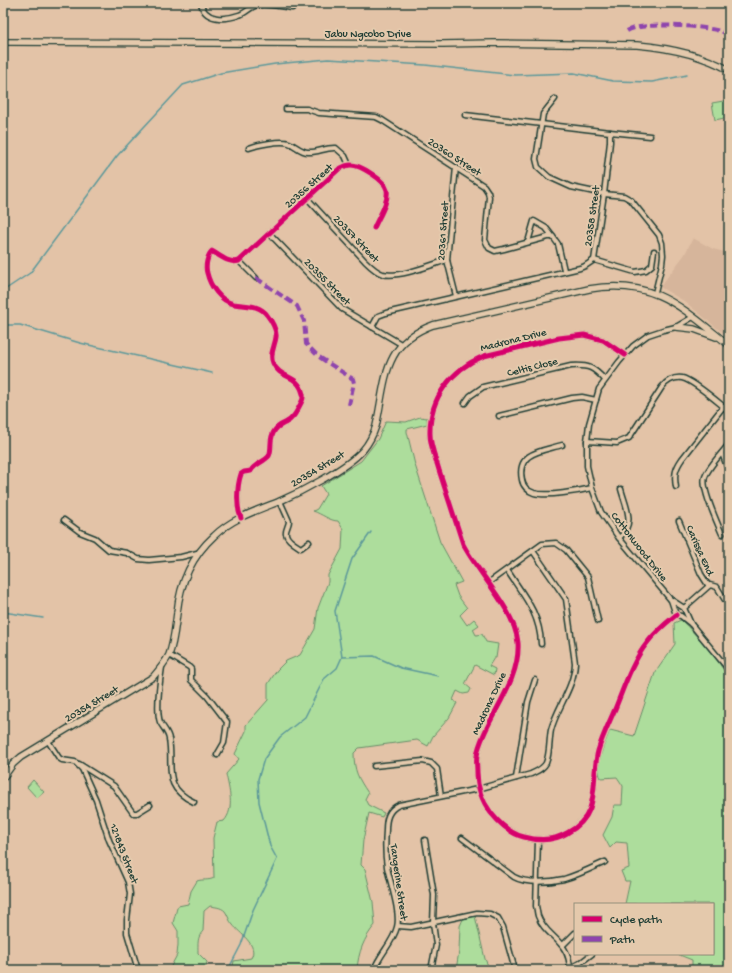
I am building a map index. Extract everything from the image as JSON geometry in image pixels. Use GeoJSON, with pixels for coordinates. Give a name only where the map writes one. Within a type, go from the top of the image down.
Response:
{"type":"FeatureCollection","features":[{"type":"Feature","properties":{"kind":"street"},"geometry":{"type":"LineString","coordinates":[[201,3],[202,10],[214,18],[239,15],[257,5],[292,8]]}},
{"type":"Feature","properties":{"kind":"street","name":"Jabu Ngcobo Drive"},"geometry":{"type":"LineString","coordinates":[[3,42],[494,43],[637,45],[659,47],[678,51],[702,58],[729,70]]}},
{"type":"Feature","properties":{"kind":"street"},"geometry":{"type":"LineString","coordinates":[[555,99],[543,114],[536,159],[538,167],[549,177],[570,188],[604,194],[617,194],[627,197],[659,235],[662,243],[662,264],[655,293]]}},
{"type":"Feature","properties":{"kind":"street","name":"20360 Street"},"geometry":{"type":"LineString","coordinates":[[286,109],[307,109],[320,113],[376,118],[481,183],[488,192],[489,197],[485,240],[489,248],[495,251],[553,237]]}},
{"type":"Feature","properties":{"kind":"street"},"geometry":{"type":"LineString","coordinates":[[465,115],[650,136]]}},
{"type":"Feature","properties":{"kind":"street","name":"20358 Street"},"geometry":{"type":"LineString","coordinates":[[372,327],[378,316],[386,313],[585,266],[594,260],[604,194],[610,132]]}},
{"type":"Feature","properties":{"kind":"street"},"geometry":{"type":"LineString","coordinates":[[248,148],[257,145],[284,142],[308,152],[323,148],[336,148],[345,156],[349,165]]}},
{"type":"Feature","properties":{"kind":"street","name":"20356 Street"},"geometry":{"type":"LineString","coordinates":[[239,261],[339,169],[349,165],[355,165],[382,181],[386,188],[387,196],[374,228]]}},
{"type":"Feature","properties":{"kind":"street","name":"20361 Street"},"geometry":{"type":"LineString","coordinates":[[456,167],[447,260],[456,296]]}},
{"type":"Feature","properties":{"kind":"street","name":"20357 Street"},"geometry":{"type":"LineString","coordinates":[[307,198],[365,261],[382,274],[397,275],[447,260]]}},
{"type":"Feature","properties":{"kind":"street"},"geometry":{"type":"LineString","coordinates":[[528,242],[534,221],[549,230],[558,244],[564,270]]}},
{"type":"Feature","properties":{"kind":"street","name":"20355 Street"},"geometry":{"type":"LineString","coordinates":[[270,234],[342,310],[402,344]]}},
{"type":"Feature","properties":{"kind":"street"},"geometry":{"type":"LineString","coordinates":[[241,518],[239,514],[239,488],[241,474],[244,472],[251,472],[253,468],[264,461],[269,455],[270,440],[275,430],[293,417],[304,399],[298,383],[292,378],[278,371],[273,364],[271,357],[276,336],[274,328],[265,313],[253,306],[230,303],[213,289],[206,270],[208,257],[211,250],[227,260],[234,262],[239,261],[256,278]]}},
{"type":"Feature","properties":{"kind":"street"},"geometry":{"type":"LineString","coordinates":[[594,260],[635,272],[646,270],[653,264],[654,251]]}},
{"type":"Feature","properties":{"kind":"street","name":"20354 Street"},"geometry":{"type":"LineString","coordinates":[[3,778],[13,764],[20,758],[153,677],[169,655],[175,631],[181,588],[186,574],[198,553],[214,535],[222,529],[241,518],[306,488],[357,456],[363,450],[371,438],[376,426],[389,363],[402,344],[420,330],[433,325],[589,289],[606,286],[618,286],[655,293],[669,300],[723,340]]}},
{"type":"Feature","properties":{"kind":"street","name":"Cottonwood Drive"},"geometry":{"type":"LineString","coordinates":[[692,317],[676,327],[648,335],[633,346],[605,380],[599,389],[589,424],[587,466],[592,488],[601,512],[619,538],[670,599],[678,614],[691,624],[729,670]]}},
{"type":"Feature","properties":{"kind":"street"},"geometry":{"type":"LineString","coordinates":[[676,327],[694,329],[723,340],[729,345]]}},
{"type":"Feature","properties":{"kind":"street","name":"Madrona Drive"},"geometry":{"type":"LineString","coordinates":[[625,355],[603,340],[593,336],[574,335],[484,356],[473,360],[461,368],[453,376],[439,395],[432,417],[430,435],[433,451],[462,544],[512,620],[518,644],[517,659],[513,676],[480,743],[477,756],[478,789],[486,807],[505,827],[520,836],[538,840],[551,839],[566,834],[578,825],[587,814],[594,798],[598,750],[636,660],[652,637],[678,614]]}},
{"type":"Feature","properties":{"kind":"street","name":"Celtis Close"},"geometry":{"type":"LineString","coordinates":[[465,403],[470,396],[483,387],[571,366],[582,365],[592,368],[605,380]]}},
{"type":"Feature","properties":{"kind":"street"},"geometry":{"type":"LineString","coordinates":[[587,441],[617,443],[630,438],[662,387],[675,378],[681,378],[691,382],[729,411]]}},
{"type":"Feature","properties":{"kind":"street"},"geometry":{"type":"LineString","coordinates":[[499,416],[572,398],[587,397],[596,400]]}},
{"type":"Feature","properties":{"kind":"street"},"geometry":{"type":"LineString","coordinates":[[676,487],[674,477],[676,468],[723,407]]}},
{"type":"Feature","properties":{"kind":"street"},"geometry":{"type":"LineString","coordinates":[[722,534],[705,490],[704,481],[707,472],[729,444]]}},
{"type":"Feature","properties":{"kind":"street"},"geometry":{"type":"LineString","coordinates":[[562,445],[534,453],[525,458],[521,468],[524,486],[534,493],[540,494],[571,492],[592,488]]}},
{"type":"Feature","properties":{"kind":"street"},"geometry":{"type":"LineString","coordinates":[[722,453],[729,472]]}},
{"type":"Feature","properties":{"kind":"street"},"geometry":{"type":"LineString","coordinates":[[619,538],[626,530],[629,521],[621,489]]}},
{"type":"Feature","properties":{"kind":"street"},"geometry":{"type":"LineString","coordinates":[[280,501],[289,521],[286,532],[287,537],[301,548],[309,542]]}},
{"type":"Feature","properties":{"kind":"street"},"geometry":{"type":"LineString","coordinates":[[64,520],[80,532],[95,538],[109,550],[127,552],[138,559],[149,560],[181,557],[198,553]]}},
{"type":"Feature","properties":{"kind":"street","name":"Carissa End"},"geometry":{"type":"LineString","coordinates":[[679,521],[701,574],[708,585]]}},
{"type":"Feature","properties":{"kind":"street"},"geometry":{"type":"LineString","coordinates":[[488,583],[542,544],[556,543],[566,550],[588,577],[598,621]]}},
{"type":"Feature","properties":{"kind":"street","name":"Tangerine Street"},"geometry":{"type":"LineString","coordinates":[[374,970],[393,938],[398,926],[398,914],[385,852],[388,817],[391,810],[399,805],[478,789],[516,778],[539,771],[546,763],[552,728],[575,672],[575,663],[566,599],[533,550]]}},
{"type":"Feature","properties":{"kind":"street"},"geometry":{"type":"LineString","coordinates":[[507,570],[535,612],[540,629],[541,644]]}},
{"type":"Feature","properties":{"kind":"street"},"geometry":{"type":"LineString","coordinates":[[684,609],[677,607],[678,614],[684,615],[684,609],[708,585],[717,587],[725,600],[729,603]]}},
{"type":"Feature","properties":{"kind":"street","name":"Cottonwood Drive"},"geometry":{"type":"LineString","coordinates":[[670,599],[684,609],[691,624]]}},
{"type":"Feature","properties":{"kind":"street"},"geometry":{"type":"LineString","coordinates":[[169,655],[191,669],[191,680],[207,696],[227,722],[224,743],[217,755]]}},
{"type":"Feature","properties":{"kind":"street"},"geometry":{"type":"LineString","coordinates":[[162,666],[159,688],[159,717],[169,738],[170,774],[177,791],[182,796],[194,802]]}},
{"type":"Feature","properties":{"kind":"street"},"geometry":{"type":"LineString","coordinates":[[516,778],[528,702],[535,680]]}},
{"type":"Feature","properties":{"kind":"street"},"geometry":{"type":"LineString","coordinates":[[48,741],[59,758],[83,765],[114,786],[133,813],[137,813],[150,805]]}},
{"type":"Feature","properties":{"kind":"street"},"geometry":{"type":"LineString","coordinates":[[374,766],[423,761],[431,763],[437,769],[441,796]]}},
{"type":"Feature","properties":{"kind":"street","name":"121843 Street"},"geometry":{"type":"LineString","coordinates":[[77,763],[82,769],[96,800],[109,840],[128,882],[130,894],[127,933],[138,970]]}},
{"type":"Feature","properties":{"kind":"street"},"geometry":{"type":"LineString","coordinates":[[462,838],[521,881],[564,879],[605,862]]}},
{"type":"Feature","properties":{"kind":"street"},"geometry":{"type":"LineString","coordinates":[[425,840],[434,891],[433,923],[436,939],[431,970]]}},
{"type":"Feature","properties":{"kind":"street"},"geometry":{"type":"LineString","coordinates":[[538,840],[536,906],[538,916],[544,926],[562,945],[569,958],[570,969],[591,955]]}},
{"type":"Feature","properties":{"kind":"street"},"geometry":{"type":"LineString","coordinates":[[398,926],[411,927],[485,912],[495,916],[501,922],[515,970]]}},
{"type":"Feature","properties":{"kind":"street"},"geometry":{"type":"LineString","coordinates":[[562,945],[574,934]]}},
{"type":"Feature","properties":{"kind":"shaded area"},"geometry":{"type":"Polygon","coordinates":[[[693,238],[713,249],[729,253],[729,338],[684,301],[660,287],[685,254],[693,238]]]}},
{"type":"Feature","properties":{"kind":"green space"},"geometry":{"type":"Polygon","coordinates":[[[729,100],[729,117],[715,120],[712,103],[729,100]]]}},
{"type":"Feature","properties":{"kind":"green space"},"geometry":{"type":"Polygon","coordinates":[[[420,417],[427,418],[427,424],[407,429],[415,465],[440,542],[462,582],[454,585],[458,596],[467,608],[460,615],[467,625],[474,619],[479,625],[473,629],[476,635],[482,634],[486,642],[498,644],[496,658],[494,658],[489,666],[495,669],[494,675],[475,665],[465,684],[471,689],[469,693],[463,694],[457,691],[453,700],[457,703],[449,718],[433,736],[428,746],[417,740],[359,748],[354,753],[357,774],[368,793],[365,799],[368,805],[384,813],[382,817],[369,813],[363,840],[361,865],[365,869],[373,902],[375,925],[362,946],[357,970],[238,970],[233,966],[234,961],[251,958],[253,953],[252,948],[232,923],[225,911],[220,908],[210,906],[204,911],[203,931],[199,938],[198,944],[198,953],[207,962],[205,970],[169,970],[177,955],[178,931],[173,923],[177,908],[178,906],[188,904],[191,891],[197,881],[214,878],[213,838],[217,822],[224,821],[230,805],[230,792],[226,774],[239,759],[235,754],[246,731],[246,725],[268,700],[268,684],[277,670],[286,661],[300,655],[315,629],[318,608],[328,582],[328,575],[342,549],[343,529],[338,521],[332,520],[313,511],[317,509],[326,494],[321,486],[361,461],[378,439],[386,421],[406,422],[420,417]]]}},
{"type":"Feature","properties":{"kind":"green space"},"geometry":{"type":"Polygon","coordinates":[[[681,620],[714,656],[729,680],[729,970],[692,970],[692,960],[680,955],[714,955],[714,903],[625,903],[630,881],[625,881],[621,871],[629,868],[627,843],[616,842],[610,848],[603,835],[612,817],[614,805],[622,805],[623,786],[617,777],[601,778],[599,773],[599,761],[603,748],[610,730],[634,736],[655,673],[675,644],[674,623],[681,620]]]}},
{"type":"Feature","properties":{"kind":"green space"},"geometry":{"type":"Polygon","coordinates":[[[33,780],[44,792],[37,798],[27,787],[33,780]]]}},
{"type":"Feature","properties":{"kind":"green space"},"geometry":{"type":"Polygon","coordinates":[[[475,916],[485,959],[490,970],[456,970],[459,951],[460,926],[463,919],[475,916]]]}},
{"type":"Feature","properties":{"kind":"waterway"},"geometry":{"type":"LineString","coordinates":[[3,291],[30,273],[117,156],[183,85],[221,73],[275,64],[328,59],[425,65],[515,75],[574,73],[613,81],[652,82],[687,75]]}},
{"type":"Feature","properties":{"kind":"waterway"},"geometry":{"type":"LineString","coordinates":[[3,325],[20,325],[80,343],[212,373]]}},
{"type":"Feature","properties":{"kind":"waterway"},"geometry":{"type":"LineString","coordinates":[[228,970],[241,945],[253,910],[277,859],[270,846],[259,802],[258,779],[264,759],[280,737],[305,717],[324,679],[337,668],[342,657],[335,611],[352,559],[371,532]]}},
{"type":"Feature","properties":{"kind":"waterway"},"geometry":{"type":"LineString","coordinates":[[3,612],[43,618]]}},
{"type":"Feature","properties":{"kind":"waterway"},"geometry":{"type":"LineString","coordinates":[[342,657],[374,656],[401,668],[438,676]]}},
{"type":"Feature","properties":{"kind":"marked path"},"geometry":{"type":"LineString","coordinates":[[627,31],[643,26],[680,26],[716,30],[729,34]]}},
{"type":"Feature","properties":{"kind":"marked path"},"geometry":{"type":"LineString","coordinates":[[256,278],[297,306],[304,321],[306,344],[319,357],[353,379],[354,383],[349,405]]}},
{"type":"Feature","properties":{"kind":"cycle path"},"geometry":{"type":"LineString","coordinates":[[241,518],[238,508],[241,474],[251,471],[269,456],[273,433],[277,428],[294,416],[303,399],[303,394],[301,387],[293,379],[280,372],[273,363],[272,353],[276,331],[269,317],[264,311],[256,307],[234,304],[224,300],[213,288],[207,273],[206,264],[208,258],[212,251],[228,260],[235,262],[239,261],[339,169],[348,165],[355,166],[372,174],[382,182],[387,190],[385,205],[374,228]]}},
{"type":"Feature","properties":{"kind":"cycle path"},"geometry":{"type":"LineString","coordinates":[[625,355],[603,340],[584,335],[559,338],[484,356],[472,362],[453,377],[438,397],[434,408],[431,421],[431,443],[463,544],[510,617],[518,643],[518,655],[512,678],[483,737],[478,749],[477,760],[477,778],[485,804],[491,813],[506,828],[519,836],[541,840],[552,839],[567,833],[578,825],[586,816],[591,807],[598,751],[629,675],[637,658],[650,639],[676,615]]}}]}
